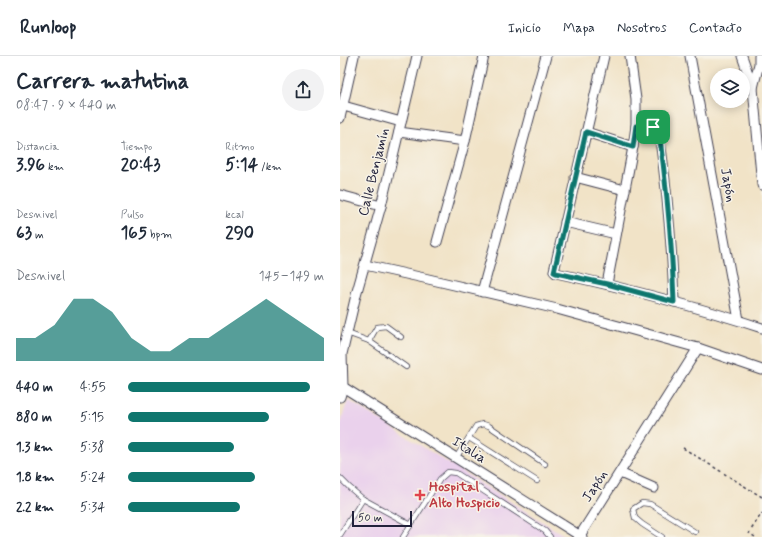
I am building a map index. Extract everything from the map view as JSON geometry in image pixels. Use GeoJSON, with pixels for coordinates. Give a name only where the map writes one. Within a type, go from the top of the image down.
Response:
{"type":"FeatureCollection","features":[{"type":"Feature","properties":{"kind":"street"},"geometry":{"type":"LineString","coordinates":[[340,118],[341,106],[354,56]]}},
{"type":"Feature","properties":{"kind":"street","name":"Calle Benjamín"},"geometry":{"type":"LineString","coordinates":[[340,397],[342,387],[342,354],[356,295],[381,206],[417,56]]}},
{"type":"Feature","properties":{"kind":"street"},"geometry":{"type":"LineString","coordinates":[[437,242],[465,141],[484,56]]}},
{"type":"Feature","properties":{"kind":"street"},"geometry":{"type":"LineString","coordinates":[[482,292],[546,56]]}},
{"type":"Feature","properties":{"kind":"street"},"geometry":{"type":"LineString","coordinates":[[604,56],[554,272],[607,284],[674,302],[762,328]]}},
{"type":"Feature","properties":{"kind":"street"},"geometry":{"type":"LineString","coordinates":[[607,284],[636,126],[636,99],[630,56]]}},
{"type":"Feature","properties":{"kind":"street","name":"Japón"},"geometry":{"type":"LineString","coordinates":[[690,56],[739,320]]}},
{"type":"Feature","properties":{"kind":"street"},"geometry":{"type":"LineString","coordinates":[[742,56],[753,88],[762,185]]}},
{"type":"Feature","properties":{"kind":"street"},"geometry":{"type":"LineString","coordinates":[[753,88],[759,64],[759,56]]}},
{"type":"Feature","properties":{"kind":"street"},"geometry":{"type":"LineString","coordinates":[[341,106],[401,122]]}},
{"type":"Feature","properties":{"kind":"street"},"geometry":{"type":"LineString","coordinates":[[636,126],[654,128],[659,132],[673,258],[674,302]]}},
{"type":"Feature","properties":{"kind":"street"},"geometry":{"type":"LineString","coordinates":[[398,132],[465,141]]}},
{"type":"Feature","properties":{"kind":"street"},"geometry":{"type":"LineString","coordinates":[[586,132],[633,147]]}},
{"type":"Feature","properties":{"kind":"street"},"geometry":{"type":"LineString","coordinates":[[575,177],[625,190]]}},
{"type":"Feature","properties":{"kind":"street"},"geometry":{"type":"LineString","coordinates":[[340,195],[381,206]]}},
{"type":"Feature","properties":{"kind":"street"},"geometry":{"type":"LineString","coordinates":[[565,222],[616,234]]}},
{"type":"Feature","properties":{"kind":"street"},"geometry":{"type":"LineString","coordinates":[[365,265],[565,311],[698,348],[762,370]]}},
{"type":"Feature","properties":{"kind":"street","name":"Japón"},"geometry":{"type":"LineString","coordinates":[[580,537],[610,486],[620,473],[698,348]]}},
{"type":"Feature","properties":{"kind":"street","name":"Italia"},"geometry":{"type":"LineString","coordinates":[[342,387],[580,537]]}},
{"type":"Feature","properties":{"kind":"street"},"geometry":{"type":"LineString","coordinates":[[620,473],[654,488]]}},
{"type":"Feature","properties":{"kind":"lane"},"geometry":{"type":"LineString","coordinates":[[369,341],[377,327],[386,326],[402,337]]}},
{"type":"Feature","properties":{"kind":"lane"},"geometry":{"type":"LineString","coordinates":[[347,333],[369,341],[406,367]]}},
{"type":"Feature","properties":{"kind":"lane"},"geometry":{"type":"LineString","coordinates":[[456,458],[476,426],[482,424],[489,426],[545,464]]}},
{"type":"Feature","properties":{"kind":"lane"},"geometry":{"type":"LineString","coordinates":[[468,438],[537,481]]}},
{"type":"Feature","properties":{"kind":"lane"},"geometry":{"type":"LineString","coordinates":[[403,537],[440,479],[448,472],[456,473],[545,531],[550,537]]}},
{"type":"Feature","properties":{"kind":"lane"},"geometry":{"type":"LineString","coordinates":[[340,478],[364,499],[411,526]]}},
{"type":"Feature","properties":{"kind":"lane"},"geometry":{"type":"LineString","coordinates":[[340,535],[364,499]]}},
{"type":"Feature","properties":{"kind":"lane"},"geometry":{"type":"LineString","coordinates":[[662,537],[634,518],[634,509],[642,503],[650,504],[695,532]]}},
{"type":"Feature","properties":{"kind":"path"},"geometry":{"type":"LineString","coordinates":[[683,448],[762,497]]}},
{"type":"Feature","properties":{"kind":"path"},"geometry":{"type":"LineString","coordinates":[[755,537],[749,533],[762,513]]}},
{"type":"Feature","properties":{"kind":"shaded area","name":"Hospital Alto Hospicio"},"geometry":{"type":"Polygon","coordinates":[[[348,400],[567,537],[340,537],[340,423],[348,400]]]}},
{"type":"Feature","properties":{"kind":"place","name":"Hospital Alto Hospicio"},"geometry":{"type":"Point","coordinates":[420,495]}},
{"type":"Feature","properties":{"kind":"route"},"geometry":{"type":"LineString","coordinates":[[636,126],[653,127],[659,132],[663,162],[673,258],[674,302],[607,284],[554,272],[586,132],[633,147],[636,126]]}}]}
